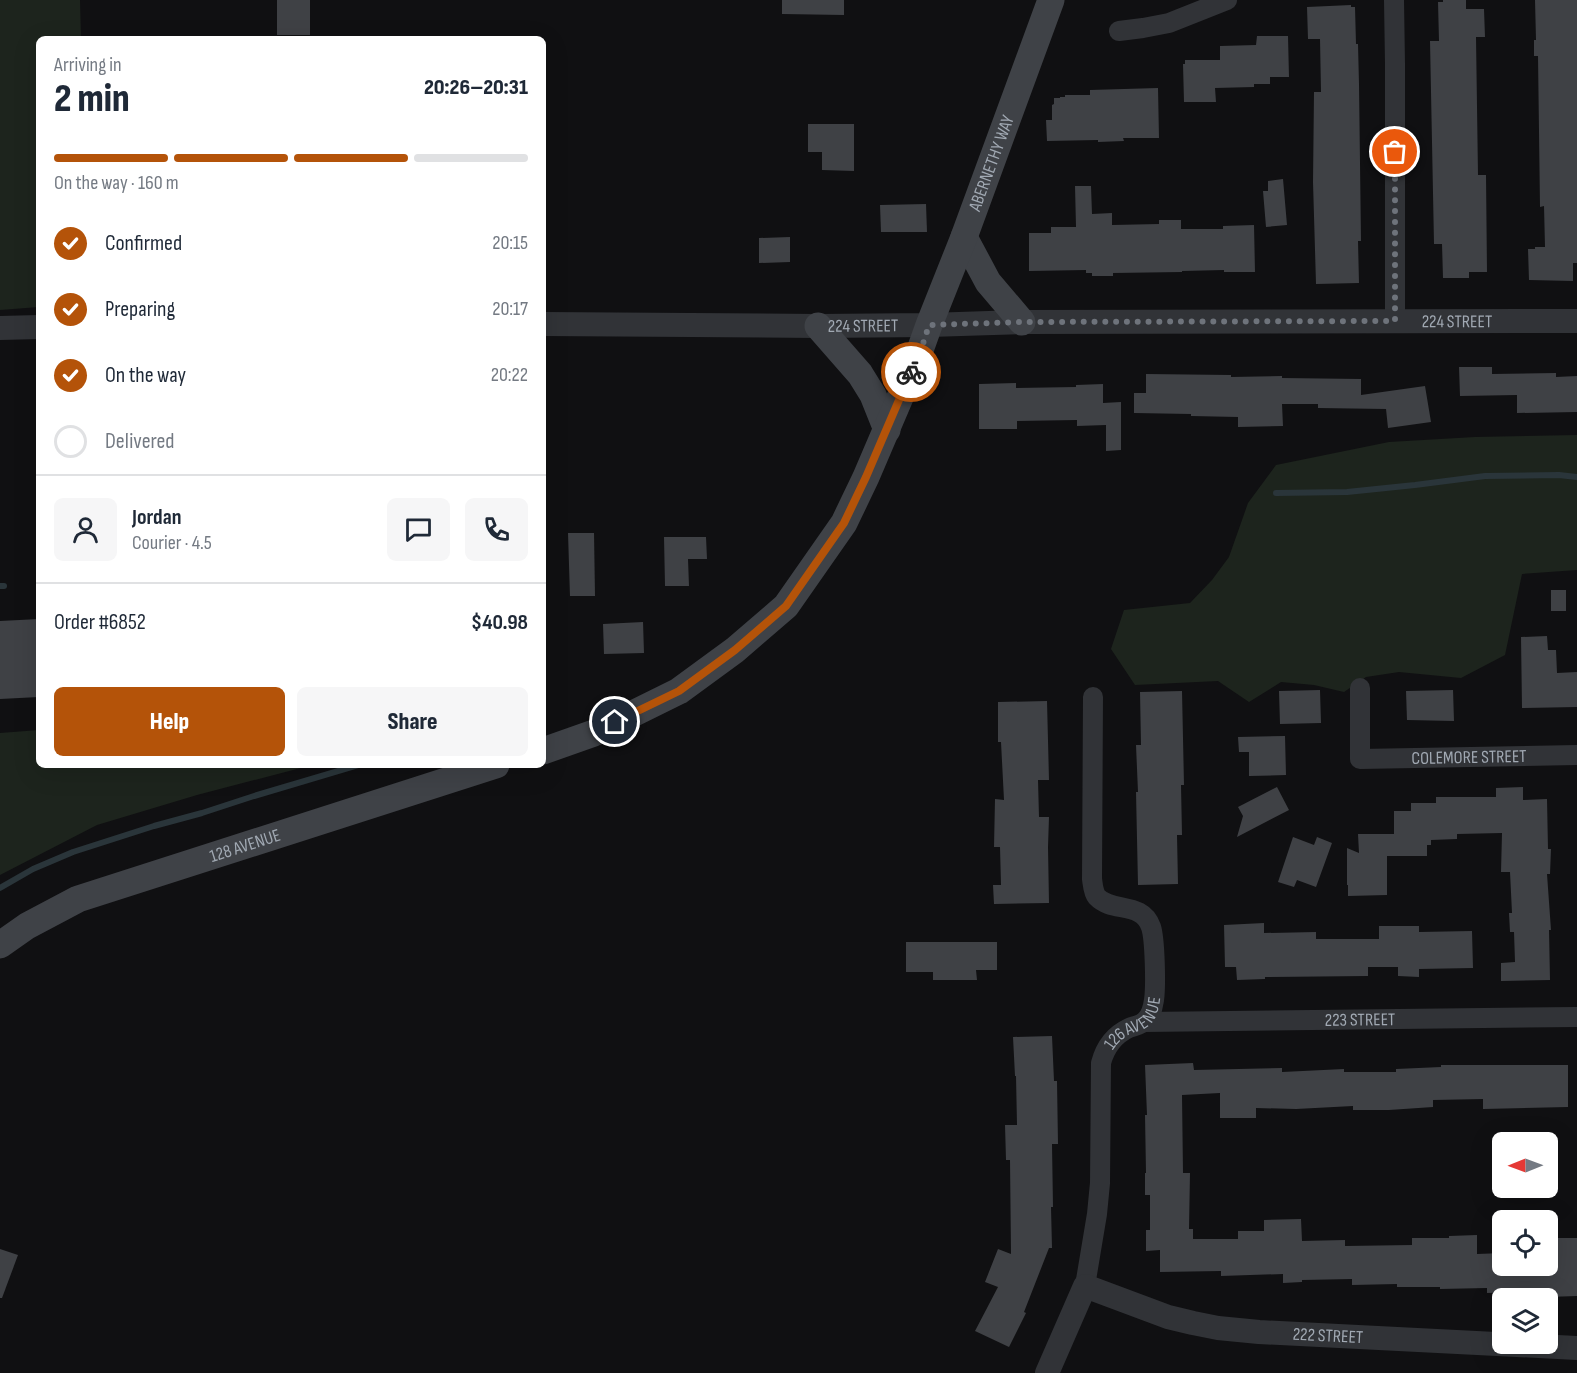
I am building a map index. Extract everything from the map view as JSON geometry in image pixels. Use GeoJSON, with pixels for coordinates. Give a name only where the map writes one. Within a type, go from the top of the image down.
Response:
{"type":"FeatureCollection","features":[{"type":"Feature","properties":{"kind":"main road","name":"ABERNETHY WAY"},"geometry":{"type":"LineString","coordinates":[[929,325],[964,237],[1051,0]]}},
{"type":"Feature","properties":{"kind":"main road"},"geometry":{"type":"LineString","coordinates":[[964,237],[988,282],[1022,322]]}},
{"type":"Feature","properties":{"kind":"main road"},"geometry":{"type":"LineString","coordinates":[[546,750],[594,733],[679,691],[735,650],[786,606],[844,523],[887,430],[920,353],[929,325]]}},
{"type":"Feature","properties":{"kind":"main road"},"geometry":{"type":"LineString","coordinates":[[818,326],[860,374],[873,395],[887,430]]}},
{"type":"Feature","properties":{"kind":"main road","name":"128 AVENUE"},"geometry":{"type":"LineString","coordinates":[[0,945],[27,926],[78,899],[486,768]]}},
{"type":"Feature","properties":{"kind":"street"},"geometry":{"type":"LineString","coordinates":[[1119,31],[1169,23],[1227,0]]}},
{"type":"Feature","properties":{"kind":"street"},"geometry":{"type":"LineString","coordinates":[[1394,0],[1395,321]]}},
{"type":"Feature","properties":{"kind":"street","name":"224 STREET"},"geometry":{"type":"LineString","coordinates":[[546,324],[818,326],[1022,322],[1577,321]]}},
{"type":"Feature","properties":{"kind":"street"},"geometry":{"type":"LineString","coordinates":[[2,328],[36,327]]}},
{"type":"Feature","properties":{"kind":"street","name":"COLEMORE STREET"},"geometry":{"type":"LineString","coordinates":[[1360,688],[1360,759],[1577,755]]}},
{"type":"Feature","properties":{"kind":"street","name":"126 AVENUE"},"geometry":{"type":"LineString","coordinates":[[1047,1373],[1085,1286],[1100,1183],[1101,1063],[1108,1046],[1116,1037],[1124,1030],[1144,1022],[1150,1014],[1154,1000],[1152,929],[1148,919],[1141,913],[1106,903],[1098,897],[1094,890],[1092,879],[1093,697]]}},
{"type":"Feature","properties":{"kind":"street","name":"223 STREET"},"geometry":{"type":"LineString","coordinates":[[1144,1022],[1577,1017]]}},
{"type":"Feature","properties":{"kind":"street","name":"222 STREET"},"geometry":{"type":"LineString","coordinates":[[1085,1286],[1168,1317],[1218,1328],[1577,1348]]}},
{"type":"Feature","properties":{"kind":"shaded area"},"geometry":{"type":"Polygon","coordinates":[[[0,0],[80,0],[81,36],[36,36],[36,307],[0,310],[0,0]]]}},
{"type":"Feature","properties":{"kind":"shaded area"},"geometry":{"type":"Polygon","coordinates":[[[1577,435],[1577,570],[1522,574],[1505,655],[1461,678],[1399,672],[1366,677],[1344,692],[1314,685],[1281,682],[1249,702],[1218,681],[1135,685],[1111,649],[1124,610],[1190,603],[1212,580],[1229,557],[1248,503],[1276,465],[1389,442],[1577,435]]]}},
{"type":"Feature","properties":{"kind":"shaded area"},"geometry":{"type":"Polygon","coordinates":[[[36,730],[36,768],[300,768],[197,795],[97,825],[0,875],[0,733],[36,730]]]}},
{"type":"Feature","properties":{"kind":"building"},"geometry":{"type":"Polygon","coordinates":[[[277,0],[310,0],[310,35],[277,35],[277,0]]]}},
{"type":"Feature","properties":{"kind":"building"},"geometry":{"type":"Polygon","coordinates":[[[782,0],[844,0],[844,15],[782,14],[782,0]]]}},
{"type":"Feature","properties":{"kind":"building"},"geometry":{"type":"Polygon","coordinates":[[[1443,0],[1466,0],[1466,9],[1484,9],[1485,37],[1476,37],[1478,175],[1486,175],[1487,272],[1469,272],[1469,278],[1443,278],[1442,244],[1434,244],[1430,41],[1439,41],[1438,2],[1443,2],[1443,0]]]}},
{"type":"Feature","properties":{"kind":"building"},"geometry":{"type":"Polygon","coordinates":[[[1535,0],[1577,0],[1577,263],[1573,263],[1573,281],[1529,280],[1528,249],[1545,247],[1544,206],[1540,207],[1538,56],[1534,56],[1535,0]]]}},
{"type":"Feature","properties":{"kind":"building"},"geometry":{"type":"Polygon","coordinates":[[[1351,5],[1355,7],[1356,44],[1358,44],[1361,241],[1358,241],[1359,283],[1316,284],[1313,182],[1314,92],[1321,92],[1320,39],[1308,39],[1307,7],[1351,5]]]}},
{"type":"Feature","properties":{"kind":"building"},"geometry":{"type":"Polygon","coordinates":[[[1257,36],[1288,36],[1289,77],[1270,77],[1270,84],[1254,84],[1254,87],[1215,88],[1216,102],[1184,102],[1183,64],[1185,60],[1220,60],[1220,46],[1256,45],[1257,36]]]}},
{"type":"Feature","properties":{"kind":"building"},"geometry":{"type":"Polygon","coordinates":[[[1158,88],[1159,138],[1123,138],[1124,141],[1098,142],[1098,140],[1047,141],[1046,120],[1052,120],[1054,98],[1065,97],[1065,95],[1090,95],[1090,90],[1158,88]]]}},
{"type":"Feature","properties":{"kind":"building"},"geometry":{"type":"Polygon","coordinates":[[[808,124],[854,124],[854,171],[822,170],[822,152],[808,152],[808,124]]]}},
{"type":"Feature","properties":{"kind":"building"},"geometry":{"type":"Polygon","coordinates":[[[1283,179],[1287,225],[1266,227],[1263,191],[1268,191],[1268,181],[1283,179]]]}},
{"type":"Feature","properties":{"kind":"building"},"geometry":{"type":"Polygon","coordinates":[[[1075,186],[1091,186],[1092,214],[1112,213],[1112,225],[1159,224],[1159,220],[1181,220],[1181,229],[1223,229],[1223,226],[1254,225],[1255,272],[1182,271],[1113,273],[1113,276],[1092,276],[1092,273],[1086,273],[1086,270],[1029,271],[1029,233],[1051,233],[1051,227],[1076,227],[1075,186]]]}},
{"type":"Feature","properties":{"kind":"building"},"geometry":{"type":"Polygon","coordinates":[[[926,204],[927,232],[881,232],[880,205],[926,204]]]}},
{"type":"Feature","properties":{"kind":"building"},"geometry":{"type":"Polygon","coordinates":[[[790,237],[790,262],[759,263],[759,238],[790,237]]]}},
{"type":"Feature","properties":{"kind":"building"},"geometry":{"type":"Polygon","coordinates":[[[1459,367],[1492,367],[1492,374],[1556,373],[1556,377],[1577,376],[1577,412],[1517,413],[1517,395],[1460,396],[1459,367]]]}},
{"type":"Feature","properties":{"kind":"building"},"geometry":{"type":"Polygon","coordinates":[[[1146,374],[1361,379],[1361,395],[1425,386],[1431,422],[1388,428],[1386,409],[1318,408],[1318,404],[1282,404],[1283,426],[1238,427],[1238,417],[1134,413],[1134,393],[1146,393],[1146,374]]]}},
{"type":"Feature","properties":{"kind":"building"},"geometry":{"type":"Polygon","coordinates":[[[1016,383],[1016,388],[1103,384],[1103,403],[1121,402],[1121,450],[1106,451],[1106,425],[1077,426],[1077,420],[1017,421],[1017,429],[979,429],[979,384],[1016,383]]]}},
{"type":"Feature","properties":{"kind":"building"},"geometry":{"type":"Polygon","coordinates":[[[568,533],[594,533],[595,596],[570,596],[568,533]]]}},
{"type":"Feature","properties":{"kind":"building"},"geometry":{"type":"Polygon","coordinates":[[[664,537],[706,537],[707,559],[688,559],[689,586],[665,586],[664,537]]]}},
{"type":"Feature","properties":{"kind":"building"},"geometry":{"type":"Polygon","coordinates":[[[1551,590],[1566,590],[1566,611],[1551,611],[1551,590]]]}},
{"type":"Feature","properties":{"kind":"building"},"geometry":{"type":"Polygon","coordinates":[[[36,619],[36,697],[0,699],[0,621],[36,619]]]}},
{"type":"Feature","properties":{"kind":"building"},"geometry":{"type":"Polygon","coordinates":[[[643,622],[644,653],[604,654],[603,624],[643,622]]]}},
{"type":"Feature","properties":{"kind":"building"},"geometry":{"type":"Polygon","coordinates":[[[1547,636],[1548,650],[1556,650],[1557,673],[1577,672],[1577,707],[1522,708],[1521,637],[1547,636]]]}},
{"type":"Feature","properties":{"kind":"building"},"geometry":{"type":"Polygon","coordinates":[[[1320,690],[1321,723],[1280,724],[1279,691],[1320,690]]]}},
{"type":"Feature","properties":{"kind":"building"},"geometry":{"type":"Polygon","coordinates":[[[1453,690],[1454,721],[1407,720],[1406,691],[1453,690]]]}},
{"type":"Feature","properties":{"kind":"building"},"geometry":{"type":"Polygon","coordinates":[[[1182,691],[1184,785],[1181,785],[1182,835],[1177,835],[1178,884],[1138,885],[1136,745],[1141,745],[1140,692],[1182,691]]]}},
{"type":"Feature","properties":{"kind":"building"},"geometry":{"type":"Polygon","coordinates":[[[1047,701],[1049,780],[1038,780],[1039,817],[1049,817],[1049,903],[994,904],[993,885],[1001,885],[1000,847],[994,847],[995,799],[1004,800],[1001,742],[998,742],[998,702],[1047,701]]]}},
{"type":"Feature","properties":{"kind":"building"},"geometry":{"type":"Polygon","coordinates":[[[1285,736],[1286,775],[1249,776],[1249,752],[1239,752],[1238,737],[1285,736]]]}},
{"type":"Feature","properties":{"kind":"building"},"geometry":{"type":"Polygon","coordinates":[[[1277,787],[1289,810],[1237,837],[1243,816],[1238,807],[1277,787]]]}},
{"type":"Feature","properties":{"kind":"building"},"geometry":{"type":"Polygon","coordinates":[[[1523,787],[1523,800],[1547,799],[1548,849],[1551,849],[1550,874],[1547,874],[1551,930],[1549,930],[1550,980],[1501,981],[1501,963],[1515,962],[1514,932],[1510,932],[1509,913],[1512,913],[1510,872],[1501,872],[1502,833],[1457,834],[1457,839],[1431,840],[1431,845],[1427,845],[1427,856],[1387,856],[1387,895],[1348,896],[1347,848],[1359,853],[1358,834],[1394,834],[1394,811],[1411,811],[1411,803],[1436,803],[1436,797],[1496,797],[1496,788],[1523,787]]]}},
{"type":"Feature","properties":{"kind":"building"},"geometry":{"type":"Polygon","coordinates":[[[1293,837],[1314,845],[1317,837],[1332,843],[1316,887],[1297,880],[1294,887],[1278,882],[1293,837]]]}},
{"type":"Feature","properties":{"kind":"building"},"geometry":{"type":"Polygon","coordinates":[[[1264,923],[1264,933],[1316,932],[1316,939],[1379,939],[1379,926],[1419,926],[1419,932],[1472,931],[1473,968],[1419,969],[1419,977],[1398,976],[1398,967],[1368,967],[1368,976],[1265,977],[1265,979],[1237,980],[1236,967],[1225,967],[1224,925],[1264,923]]]}},
{"type":"Feature","properties":{"kind":"building"},"geometry":{"type":"Polygon","coordinates":[[[906,942],[997,942],[997,970],[976,970],[977,980],[933,980],[933,972],[906,972],[906,942]]]}},
{"type":"Feature","properties":{"kind":"building"},"geometry":{"type":"Polygon","coordinates":[[[1052,1036],[1054,1081],[1057,1081],[1058,1144],[1052,1144],[1052,1248],[1049,1248],[1024,1312],[1026,1313],[1009,1347],[975,1331],[998,1287],[985,1282],[998,1249],[1011,1254],[1010,1160],[1006,1160],[1005,1125],[1017,1125],[1013,1037],[1052,1036]]]}},
{"type":"Feature","properties":{"kind":"building"},"geometry":{"type":"Polygon","coordinates":[[[1193,1063],[1194,1070],[1282,1068],[1282,1072],[1344,1069],[1344,1072],[1396,1072],[1396,1069],[1441,1067],[1441,1065],[1568,1065],[1568,1107],[1483,1109],[1483,1099],[1433,1100],[1433,1107],[1389,1110],[1353,1110],[1353,1106],[1296,1109],[1256,1108],[1256,1118],[1220,1118],[1220,1093],[1182,1095],[1183,1173],[1190,1173],[1189,1229],[1193,1229],[1193,1239],[1238,1239],[1238,1231],[1264,1231],[1264,1220],[1301,1219],[1302,1241],[1345,1240],[1345,1246],[1412,1245],[1412,1238],[1477,1235],[1477,1254],[1492,1253],[1492,1276],[1558,1276],[1558,1238],[1577,1238],[1577,1296],[1558,1297],[1558,1288],[1492,1288],[1492,1293],[1487,1293],[1487,1288],[1440,1289],[1440,1287],[1397,1287],[1397,1284],[1352,1285],[1352,1279],[1302,1280],[1302,1282],[1283,1283],[1283,1274],[1221,1276],[1221,1271],[1160,1272],[1160,1250],[1146,1251],[1146,1230],[1150,1230],[1150,1195],[1145,1195],[1145,1115],[1147,1115],[1145,1065],[1193,1063]]]}},
{"type":"Feature","properties":{"kind":"building"},"geometry":{"type":"Polygon","coordinates":[[[0,1249],[18,1255],[2,1298],[0,1298],[0,1249]]]}},
{"type":"Feature","properties":{"kind":"waterway"},"geometry":{"type":"LineString","coordinates":[[1276,493],[1347,492],[1485,476],[1559,475],[1577,477]]}},
{"type":"Feature","properties":{"kind":"waterway"},"geometry":{"type":"LineString","coordinates":[[0,888],[33,869],[73,852],[348,768]]}},
{"type":"Feature","properties":{"kind":"way so far"},"geometry":{"type":"LineString","coordinates":[[911,372],[929,325],[1022,322],[1395,321],[1395,152]]}},
{"type":"Feature","properties":{"kind":"route"},"geometry":{"type":"LineString","coordinates":[[615,722],[679,691],[735,650],[786,606],[844,523],[911,372]]}}]}
